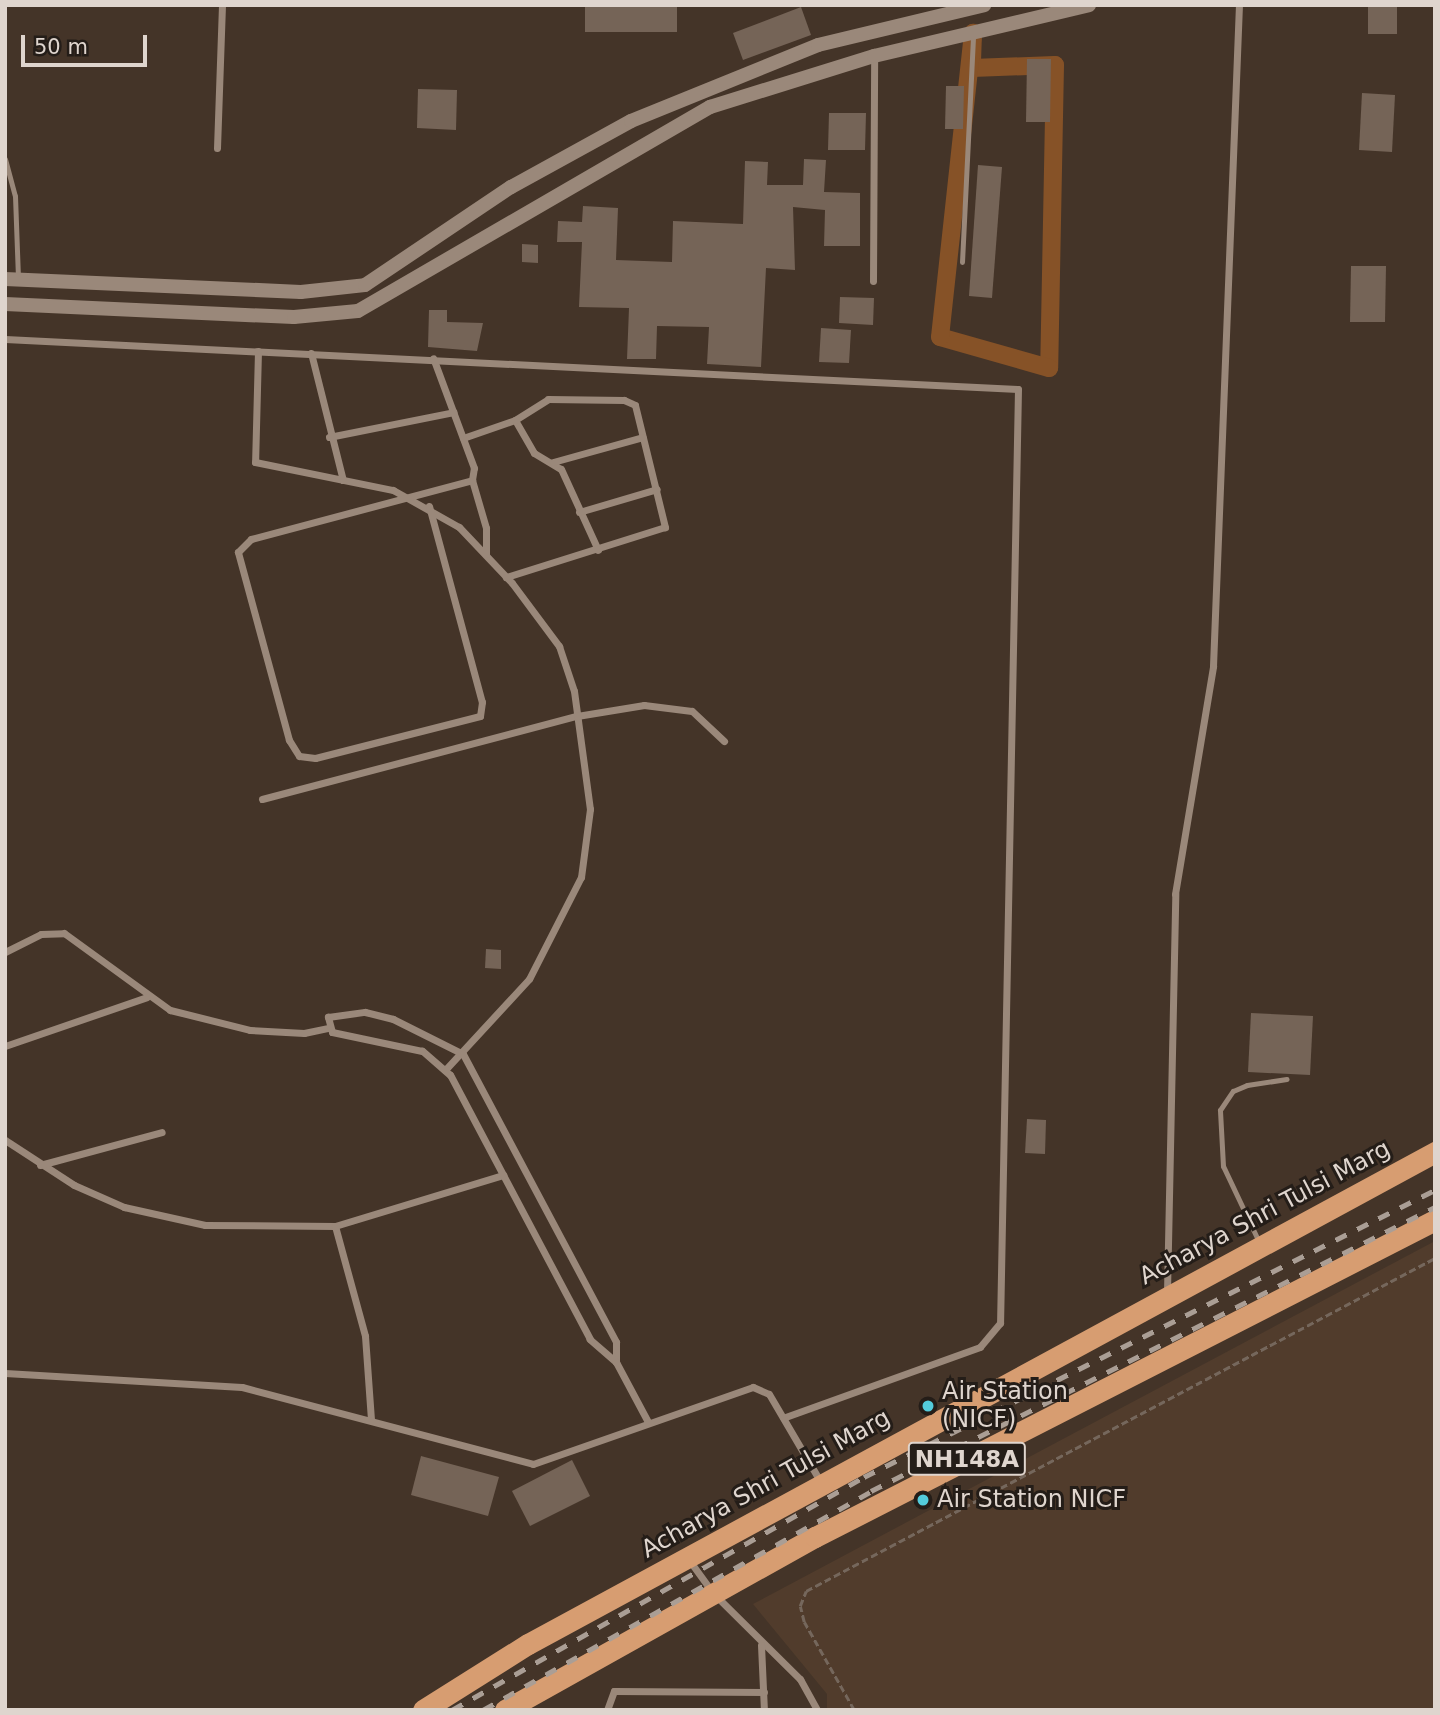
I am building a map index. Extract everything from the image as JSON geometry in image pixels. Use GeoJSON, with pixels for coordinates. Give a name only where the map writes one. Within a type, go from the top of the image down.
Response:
{"type":"FeatureCollection","features":[{"type":"Feature","properties":{"kind":"highway","name":"Acharya Shri Tulsi Marg"},"geometry":{"type":"LineString","coordinates":[[424,1710],[527,1644],[1167,1293],[1435,1152]]}},
{"type":"Feature","properties":{"kind":"highway","name":"NH148A"},"geometry":{"type":"LineString","coordinates":[[505,1710],[712,1592],[1435,1220]]}},
{"type":"Feature","properties":{"kind":"street"},"geometry":{"type":"LineString","coordinates":[[217,148],[222,5]]}},
{"type":"Feature","properties":{"kind":"street"},"geometry":{"type":"LineString","coordinates":[[12,279],[301,292],[365,285],[511,187],[631,121],[818,45],[984,5]]}},
{"type":"Feature","properties":{"kind":"street"},"geometry":{"type":"LineString","coordinates":[[989,5],[993,28]]}},
{"type":"Feature","properties":{"kind":"street"},"geometry":{"type":"LineString","coordinates":[[5,304],[294,317],[358,311],[710,107],[874,56],[1088,5]]}},
{"type":"Feature","properties":{"kind":"street"},"geometry":{"type":"LineString","coordinates":[[1167,1293],[1175,894],[1213,666],[1239,5]]}},
{"type":"Feature","properties":{"kind":"street"},"geometry":{"type":"LineString","coordinates":[[873,281],[874,56]]}},
{"type":"Feature","properties":{"kind":"street"},"geometry":{"type":"LineString","coordinates":[[5,339],[1010,385],[1020,392],[1000,1323],[980,1346],[783,1419]]}},
{"type":"Feature","properties":{"kind":"street"},"geometry":{"type":"LineString","coordinates":[[258,351],[255,462],[413,497],[429,506],[486,554],[559,646],[577,716],[590,809],[581,877],[528,979],[463,1054],[445,1070]]}},
{"type":"Feature","properties":{"kind":"street"},"geometry":{"type":"LineString","coordinates":[[311,353],[325,396],[329,437],[343,480]]}},
{"type":"Feature","properties":{"kind":"street"},"geometry":{"type":"LineString","coordinates":[[433,358],[474,468],[472,480],[486,528],[486,554]]}},
{"type":"Feature","properties":{"kind":"street"},"geometry":{"type":"LineString","coordinates":[[463,438],[515,420],[548,399],[624,400],[635,405],[666,520],[661,532],[506,577]]}},
{"type":"Feature","properties":{"kind":"street"},"geometry":{"type":"LineString","coordinates":[[329,437],[454,412]]}},
{"type":"Feature","properties":{"kind":"street"},"geometry":{"type":"LineString","coordinates":[[515,420],[534,453],[553,462],[598,550]]}},
{"type":"Feature","properties":{"kind":"street"},"geometry":{"type":"LineString","coordinates":[[553,462],[643,437]]}},
{"type":"Feature","properties":{"kind":"street"},"geometry":{"type":"LineString","coordinates":[[429,506],[482,702],[480,716],[314,758],[299,756],[289,740],[238,552],[251,539],[472,480]]}},
{"type":"Feature","properties":{"kind":"street"},"geometry":{"type":"LineString","coordinates":[[579,512],[657,489]]}},
{"type":"Feature","properties":{"kind":"street"},"geometry":{"type":"LineString","coordinates":[[262,799],[577,716],[671,705],[700,715],[724,741]]}},
{"type":"Feature","properties":{"kind":"street"},"geometry":{"type":"LineString","coordinates":[[5,952],[41,934],[64,933],[147,998],[170,1010],[250,1030],[304,1032],[328,1028],[422,1051],[445,1070],[590,1339],[616,1362],[648,1422]]}},
{"type":"Feature","properties":{"kind":"street"},"geometry":{"type":"LineString","coordinates":[[5,1046],[147,998]]}},
{"type":"Feature","properties":{"kind":"street"},"geometry":{"type":"LineString","coordinates":[[328,1028],[332,1013],[365,1012],[422,1030],[463,1054],[616,1342],[616,1362]]}},
{"type":"Feature","properties":{"kind":"street"},"geometry":{"type":"LineString","coordinates":[[40,1164],[162,1132]]}},
{"type":"Feature","properties":{"kind":"street"},"geometry":{"type":"LineString","coordinates":[[5,1140],[40,1164],[150,1217],[205,1225],[335,1226],[503,1175]]}},
{"type":"Feature","properties":{"kind":"street"},"geometry":{"type":"LineString","coordinates":[[335,1226],[365,1336],[371,1420]]}},
{"type":"Feature","properties":{"kind":"street"},"geometry":{"type":"LineString","coordinates":[[5,1373],[223,1384],[371,1420],[533,1464],[753,1387],[769,1394],[823,1484]]}},
{"type":"Feature","properties":{"kind":"street"},"geometry":{"type":"LineString","coordinates":[[687,1557],[712,1592],[761,1645],[800,1679],[817,1710]]}},
{"type":"Feature","properties":{"kind":"street"},"geometry":{"type":"LineString","coordinates":[[761,1645],[764,1710]]}},
{"type":"Feature","properties":{"kind":"street"},"geometry":{"type":"LineString","coordinates":[[607,1710],[614,1691],[764,1692]]}},
{"type":"Feature","properties":{"kind":"lane"},"geometry":{"type":"LineString","coordinates":[[962,262],[973,33]]}},
{"type":"Feature","properties":{"kind":"lane"},"geometry":{"type":"LineString","coordinates":[[5,159],[15,196],[12,279]]}},
{"type":"Feature","properties":{"kind":"lane"},"geometry":{"type":"LineString","coordinates":[[1261,1244],[1223,1166],[1220,1110],[1240,1088],[1287,1079]]}},
{"type":"Feature","properties":{"kind":"path"},"geometry":{"type":"LineString","coordinates":[[854,1710],[804,1622],[800,1606],[806,1591],[1435,1258]]}},
{"type":"Feature","properties":{"kind":"shaded area"},"geometry":{"type":"Polygon","coordinates":[[[1435,1241],[1435,1710],[827,1710],[827,1694],[753,1604],[1435,1241]]]}},
{"type":"Feature","properties":{"kind":"building"},"geometry":{"type":"Polygon","coordinates":[[[585,5],[677,5],[677,32],[585,32],[585,5]]]}},
{"type":"Feature","properties":{"kind":"building"},"geometry":{"type":"Polygon","coordinates":[[[1368,5],[1397,5],[1397,34],[1368,34],[1368,5]]]}},
{"type":"Feature","properties":{"kind":"building"},"geometry":{"type":"Polygon","coordinates":[[[801,7],[811,35],[743,60],[733,33],[801,7]]]}},
{"type":"Feature","properties":{"kind":"building"},"geometry":{"type":"Polygon","coordinates":[[[1027,59],[1051,59],[1050,122],[1026,122],[1027,59]]]}},
{"type":"Feature","properties":{"kind":"building"},"geometry":{"type":"Polygon","coordinates":[[[946,86],[964,86],[963,129],[945,129],[946,86]]]}},
{"type":"Feature","properties":{"kind":"building"},"geometry":{"type":"Polygon","coordinates":[[[418,89],[457,90],[456,130],[417,128],[418,89]]]}},
{"type":"Feature","properties":{"kind":"building"},"geometry":{"type":"Polygon","coordinates":[[[1362,93],[1395,95],[1392,152],[1359,150],[1362,93]]]}},
{"type":"Feature","properties":{"kind":"building"},"geometry":{"type":"Polygon","coordinates":[[[829,113],[866,113],[865,150],[828,150],[829,113]]]}},
{"type":"Feature","properties":{"kind":"building"},"geometry":{"type":"Polygon","coordinates":[[[804,159],[826,160],[824,192],[860,193],[860,246],[824,246],[825,210],[793,207],[795,270],[766,268],[761,367],[707,364],[709,327],[657,326],[656,359],[627,359],[629,308],[579,307],[582,242],[557,242],[558,221],[582,222],[583,206],[618,208],[616,260],[672,262],[673,221],[743,224],[745,161],[768,162],[767,185],[803,185],[804,159]]]}},
{"type":"Feature","properties":{"kind":"building"},"geometry":{"type":"Polygon","coordinates":[[[978,165],[1002,167],[992,298],[969,296],[978,165]]]}},
{"type":"Feature","properties":{"kind":"building"},"geometry":{"type":"Polygon","coordinates":[[[522,244],[538,245],[538,263],[522,262],[522,244]]]}},
{"type":"Feature","properties":{"kind":"building"},"geometry":{"type":"Polygon","coordinates":[[[1351,266],[1386,266],[1385,322],[1350,322],[1351,266]]]}},
{"type":"Feature","properties":{"kind":"building"},"geometry":{"type":"Polygon","coordinates":[[[840,297],[874,298],[873,325],[839,323],[840,297]]]}},
{"type":"Feature","properties":{"kind":"building"},"geometry":{"type":"Polygon","coordinates":[[[429,310],[447,310],[447,322],[483,323],[477,351],[428,347],[429,310]]]}},
{"type":"Feature","properties":{"kind":"building"},"geometry":{"type":"Polygon","coordinates":[[[821,328],[851,330],[849,363],[819,362],[821,328]]]}},
{"type":"Feature","properties":{"kind":"building"},"geometry":{"type":"Polygon","coordinates":[[[486,949],[501,950],[501,969],[485,968],[486,949]]]}},
{"type":"Feature","properties":{"kind":"building"},"geometry":{"type":"Polygon","coordinates":[[[1251,1013],[1313,1016],[1310,1075],[1248,1072],[1251,1013]]]}},
{"type":"Feature","properties":{"kind":"building"},"geometry":{"type":"Polygon","coordinates":[[[1027,1119],[1046,1120],[1045,1154],[1025,1153],[1027,1119]]]}},
{"type":"Feature","properties":{"kind":"building"},"geometry":{"type":"Polygon","coordinates":[[[421,1456],[499,1477],[488,1516],[411,1495],[421,1456]]]}},
{"type":"Feature","properties":{"kind":"building"},"geometry":{"type":"Polygon","coordinates":[[[572,1460],[590,1496],[530,1526],[512,1491],[572,1460]]]}},
{"type":"Feature","properties":{"kind":"waterway"},"geometry":{"type":"LineString","coordinates":[[973,33],[972,68],[1055,65],[1049,368],[940,337],[973,33]]}},
{"type":"Feature","properties":{"kind":"railway"},"geometry":{"type":"LineString","coordinates":[[452,1710],[864,1477],[1435,1190]]}},
{"type":"Feature","properties":{"kind":"railway"},"geometry":{"type":"LineString","coordinates":[[483,1710],[871,1491],[1435,1207]]}},
{"type":"Feature","properties":{"kind":"place","name":"Air Station (NICF)"},"geometry":{"type":"Point","coordinates":[928,1406]}},
{"type":"Feature","properties":{"kind":"place","name":"Air Station NICF"},"geometry":{"type":"Point","coordinates":[923,1500]}}]}
